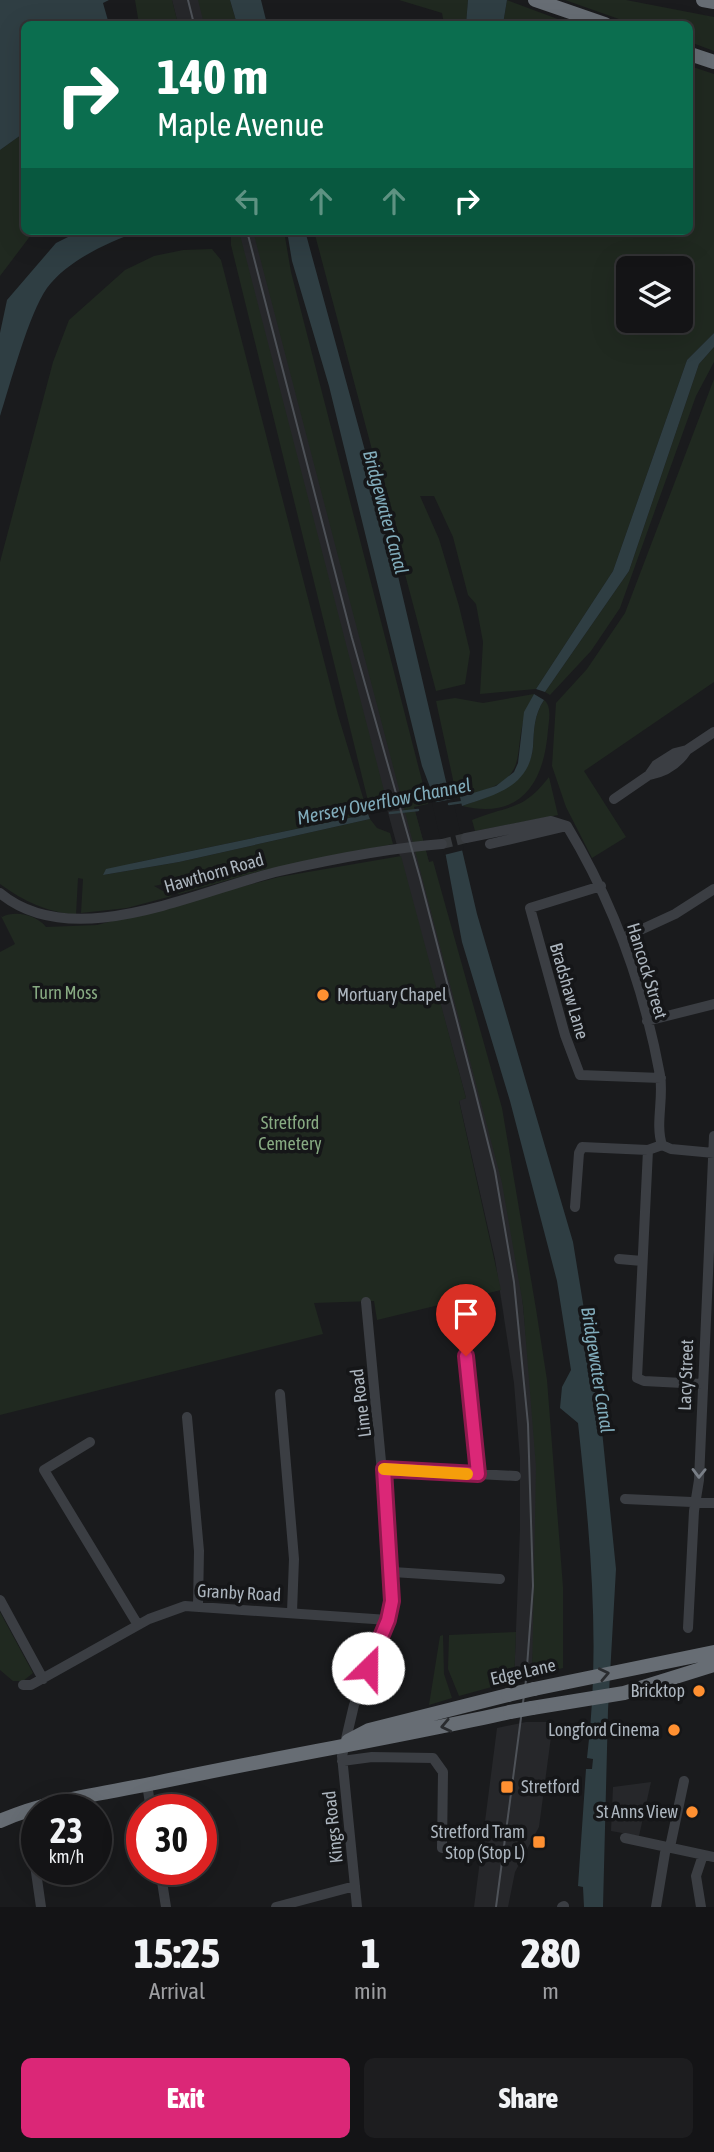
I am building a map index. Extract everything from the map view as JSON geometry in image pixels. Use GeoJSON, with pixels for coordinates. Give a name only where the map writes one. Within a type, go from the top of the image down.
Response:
{"type":"FeatureCollection","features":[{"type":"Feature","properties":{"kind":"highway"},"geometry":{"type":"LineString","coordinates":[[703,0],[714,2]]}},
{"type":"Feature","properties":{"kind":"highway"},"geometry":{"type":"LineString","coordinates":[[540,2],[596,21]]}},
{"type":"Feature","properties":{"kind":"highway"},"geometry":{"type":"LineString","coordinates":[[693,55],[714,62]]}},
{"type":"Feature","properties":{"kind":"highway"},"geometry":{"type":"LineString","coordinates":[[635,1667],[658,1658],[714,1646]]}},
{"type":"Feature","properties":{"kind":"highway","name":"Edge Lane"},"geometry":{"type":"LineString","coordinates":[[345,1743],[369,1730],[508,1695],[714,1652]]}},
{"type":"Feature","properties":{"kind":"highway","name":"Edge Lane"},"geometry":{"type":"LineString","coordinates":[[100,1794],[345,1743],[372,1742],[510,1713],[624,1693],[714,1665]]}},
{"type":"Feature","properties":{"kind":"highway","name":"Edge Lane"},"geometry":{"type":"LineString","coordinates":[[0,1821],[21,1812]]}},
{"type":"Feature","properties":{"kind":"street"},"geometry":{"type":"LineString","coordinates":[[614,799],[649,775],[656,765],[675,753],[687,750],[714,732]]}},
{"type":"Feature","properties":{"kind":"street"},"geometry":{"type":"LineString","coordinates":[[466,838],[563,824]]}},
{"type":"Feature","properties":{"kind":"street"},"geometry":{"type":"LineString","coordinates":[[491,844],[563,824]]}},
{"type":"Feature","properties":{"kind":"street","name":"Hancock Street"},"geometry":{"type":"LineString","coordinates":[[563,824],[601,886],[623,938],[661,1078],[662,1144]]}},
{"type":"Feature","properties":{"kind":"street","name":"Hawthorn Road"},"geometry":{"type":"LineString","coordinates":[[0,893],[13,904],[50,917],[103,917],[184,899],[278,872],[442,844]]}},
{"type":"Feature","properties":{"kind":"street","name":"Bradshaw Lane"},"geometry":{"type":"LineString","coordinates":[[601,886],[530,908],[569,1047],[580,1075],[661,1078]]}},
{"type":"Feature","properties":{"kind":"street"},"geometry":{"type":"LineString","coordinates":[[623,938],[675,914],[714,889]]}},
{"type":"Feature","properties":{"kind":"street"},"geometry":{"type":"LineString","coordinates":[[647,1021],[714,1004]]}},
{"type":"Feature","properties":{"kind":"street","name":"Lacy Street"},"geometry":{"type":"LineString","coordinates":[[688,1628],[694,1616],[695,1502],[699,1480],[714,1136]]}},
{"type":"Feature","properties":{"kind":"street"},"geometry":{"type":"LineString","coordinates":[[575,1207],[579,1153],[582,1147],[648,1150],[662,1144],[671,1149],[714,1152]]}},
{"type":"Feature","properties":{"kind":"street"},"geometry":{"type":"LineString","coordinates":[[648,1150],[639,1380],[702,1384]]}},
{"type":"Feature","properties":{"kind":"street"},"geometry":{"type":"LineString","coordinates":[[619,1259],[642,1261]]}},
{"type":"Feature","properties":{"kind":"street","name":"Lime Road"},"geometry":{"type":"LineString","coordinates":[[345,1743],[358,1693],[388,1620],[393,1572],[366,1302]]}},
{"type":"Feature","properties":{"kind":"street"},"geometry":{"type":"LineString","coordinates":[[466,1356],[478,1474]]}},
{"type":"Feature","properties":{"kind":"street"},"geometry":{"type":"LineString","coordinates":[[280,1394],[294,1559],[292,1612]]}},
{"type":"Feature","properties":{"kind":"street"},"geometry":{"type":"LineString","coordinates":[[187,1417],[199,1551],[198,1605]]}},
{"type":"Feature","properties":{"kind":"street"},"geometry":{"type":"LineString","coordinates":[[90,1442],[44,1470],[138,1625]]}},
{"type":"Feature","properties":{"kind":"street"},"geometry":{"type":"LineString","coordinates":[[384,1469],[516,1476]]}},
{"type":"Feature","properties":{"kind":"street"},"geometry":{"type":"LineString","coordinates":[[625,1499],[714,1503]]}},
{"type":"Feature","properties":{"kind":"street"},"geometry":{"type":"LineString","coordinates":[[393,1572],[500,1579]]}},
{"type":"Feature","properties":{"kind":"street"},"geometry":{"type":"LineString","coordinates":[[0,1600],[43,1679]]}},
{"type":"Feature","properties":{"kind":"street","name":"Granby Road"},"geometry":{"type":"LineString","coordinates":[[23,1685],[31,1685],[43,1679],[173,1608],[198,1605],[388,1620]]}},
{"type":"Feature","properties":{"kind":"street","name":"Kings Road"},"geometry":{"type":"LineString","coordinates":[[345,1743],[342,1761],[357,1907]]}},
{"type":"Feature","properties":{"kind":"street"},"geometry":{"type":"LineString","coordinates":[[342,1761],[372,1757],[433,1758],[443,1772],[442,1848]]}},
{"type":"Feature","properties":{"kind":"street"},"geometry":{"type":"LineString","coordinates":[[656,1907],[684,1781]]}},
{"type":"Feature","properties":{"kind":"street"},"geometry":{"type":"LineString","coordinates":[[148,1784],[149,1794]]}},
{"type":"Feature","properties":{"kind":"street"},"geometry":{"type":"LineString","coordinates":[[625,1838],[708,1856],[696,1876],[701,1907]]}},
{"type":"Feature","properties":{"kind":"street"},"geometry":{"type":"LineString","coordinates":[[38,1885],[41,1907]]}},
{"type":"Feature","properties":{"kind":"street"},"geometry":{"type":"LineString","coordinates":[[163,1885],[166,1907]]}},
{"type":"Feature","properties":{"kind":"street"},"geometry":{"type":"LineString","coordinates":[[275,1907],[355,1886]]}},
{"type":"Feature","properties":{"kind":"shaded area"},"geometry":{"type":"Polygon","coordinates":[[[0,0],[109,0],[103,3],[108,21],[21,21],[21,135],[0,150],[0,0]]]}},
{"type":"Feature","properties":{"kind":"shaded area"},"geometry":{"type":"Polygon","coordinates":[[[172,0],[208,0],[214,21],[177,21],[172,0]]]}},
{"type":"Feature","properties":{"kind":"shaded area"},"geometry":{"type":"Polygon","coordinates":[[[230,0],[261,0],[266,21],[236,21],[230,0]]]}},
{"type":"Feature","properties":{"kind":"shaded area"},"geometry":{"type":"Polygon","coordinates":[[[468,0],[507,0],[504,21],[466,21],[468,0]]]}},
{"type":"Feature","properties":{"kind":"shaded area"},"geometry":{"type":"Polygon","coordinates":[[[72,235],[130,235],[77,261],[47,288],[27,331],[0,416],[0,333],[7,300],[56,243],[72,235]]]}},
{"type":"Feature","properties":{"kind":"shaded area"},"geometry":{"type":"Polygon","coordinates":[[[237,235],[266,235],[312,394],[414,808],[490,1085],[518,1255],[537,1448],[538,1535],[532,1676],[514,1681],[520,1459],[514,1383],[495,1259],[459,1100],[466,1098],[355,692],[237,235]]]}},
{"type":"Feature","properties":{"kind":"shaded area"},"geometry":{"type":"Polygon","coordinates":[[[288,235],[306,235],[391,546],[477,914],[573,1242],[599,1401],[616,1569],[608,1710],[603,1907],[584,1907],[583,1887],[578,1886],[586,1769],[592,1769],[593,1759],[587,1758],[593,1674],[592,1590],[578,1423],[560,1408],[562,1387],[571,1370],[557,1281],[510,1101],[462,942],[436,803],[422,766],[329,386],[292,261],[288,235]]]}},
{"type":"Feature","properties":{"kind":"shaded area"},"geometry":{"type":"Polygon","coordinates":[[[714,333],[714,347],[699,364],[629,571],[545,692],[536,689],[613,571],[687,360],[714,333]]]}},
{"type":"Feature","properties":{"kind":"shaded area"},"geometry":{"type":"Polygon","coordinates":[[[534,694],[544,700],[536,717],[533,747],[525,772],[498,793],[462,806],[460,797],[496,786],[514,772],[518,763],[524,712],[534,694]]]}},
{"type":"Feature","properties":{"kind":"shaded area"},"geometry":{"type":"Polygon","coordinates":[[[368,814],[370,819],[179,862],[103,875],[106,869],[368,814]]]}},
{"type":"Feature","properties":{"kind":"shaded area"},"geometry":{"type":"Polygon","coordinates":[[[526,1722],[553,1722],[539,1827],[515,1872],[508,1907],[474,1907],[497,1728],[526,1722]]]}},
{"type":"Feature","properties":{"kind":"shaded area"},"geometry":{"type":"Polygon","coordinates":[[[651,1782],[639,1836],[611,1831],[613,1787],[651,1782]]]}},
{"type":"Feature","properties":{"kind":"green space"},"geometry":{"type":"Polygon","coordinates":[[[135,0],[172,0],[177,21],[138,21],[135,0]]]}},
{"type":"Feature","properties":{"kind":"green space"},"geometry":{"type":"Polygon","coordinates":[[[198,0],[230,0],[236,21],[203,21],[198,0]]]}},
{"type":"Feature","properties":{"kind":"green space"},"geometry":{"type":"Polygon","coordinates":[[[399,0],[468,0],[466,21],[443,21],[442,13],[399,0]]]}},
{"type":"Feature","properties":{"kind":"green space"},"geometry":{"type":"Polygon","coordinates":[[[507,0],[563,21],[504,21],[507,0]]]}},
{"type":"Feature","properties":{"kind":"green space"},"geometry":{"type":"Polygon","coordinates":[[[565,0],[626,0],[714,17],[714,51],[693,43],[693,21],[624,21],[565,0]]]}},
{"type":"Feature","properties":{"kind":"green space"},"geometry":{"type":"Polygon","coordinates":[[[693,67],[714,74],[714,333],[687,360],[613,571],[536,689],[480,694],[483,642],[476,604],[468,595],[453,537],[434,496],[420,496],[439,539],[459,606],[470,652],[465,684],[436,691],[315,235],[693,235],[693,67]]]}},
{"type":"Feature","properties":{"kind":"green space"},"geometry":{"type":"Polygon","coordinates":[[[21,135],[21,235],[31,235],[0,276],[0,150],[21,135]]]}},
{"type":"Feature","properties":{"kind":"green space"},"geometry":{"type":"Polygon","coordinates":[[[231,235],[240,235],[389,810],[371,813],[231,245],[231,235]]]}},
{"type":"Feature","properties":{"kind":"green space"},"geometry":{"type":"Polygon","coordinates":[[[254,235],[285,235],[291,272],[428,804],[414,807],[429,862],[433,861],[502,1108],[547,1380],[563,1587],[563,1668],[532,1676],[536,1467],[523,1305],[502,1183],[254,235]]]}},
{"type":"Feature","properties":{"kind":"green space"},"geometry":{"type":"Polygon","coordinates":[[[212,249],[221,260],[338,715],[368,814],[134,863],[103,875],[179,862],[370,819],[377,828],[390,833],[393,844],[264,870],[179,894],[164,884],[154,886],[172,896],[127,908],[81,913],[83,879],[78,878],[76,915],[55,911],[27,901],[0,884],[0,562],[53,362],[69,320],[125,270],[154,256],[183,250],[212,249]]]}},
{"type":"Feature","properties":{"kind":"green space"},"geometry":{"type":"Polygon","coordinates":[[[714,347],[714,362],[696,396],[620,608],[591,651],[550,695],[545,692],[629,571],[699,364],[714,347]]]}},
{"type":"Feature","properties":{"kind":"green space"},"geometry":{"type":"Polygon","coordinates":[[[714,379],[714,682],[584,771],[626,837],[592,858],[566,807],[552,766],[556,703],[587,669],[625,613],[714,379]]]}},
{"type":"Feature","properties":{"kind":"green space"},"geometry":{"type":"Polygon","coordinates":[[[534,694],[525,715],[517,761],[512,772],[502,782],[457,798],[436,701],[455,698],[483,703],[534,694]]]}},
{"type":"Feature","properties":{"kind":"green space"},"geometry":{"type":"Polygon","coordinates":[[[544,700],[549,714],[546,749],[535,781],[526,793],[514,802],[500,807],[482,809],[462,806],[508,786],[525,770],[533,747],[536,717],[544,700]]]}},
{"type":"Feature","properties":{"kind":"green space"},"geometry":{"type":"Polygon","coordinates":[[[549,777],[558,815],[475,831],[472,820],[522,802],[549,777]]]}},
{"type":"Feature","properties":{"kind":"green space","name":"Stretford Cemetery"},"geometry":{"type":"Polygon","coordinates":[[[401,856],[466,1098],[459,1101],[501,1290],[377,1320],[374,1301],[314,1303],[323,1334],[0,1415],[0,952],[15,944],[0,914],[2,917],[26,915],[37,919],[46,927],[97,925],[279,877],[401,856]]]}},
{"type":"Feature","properties":{"kind":"green space"},"geometry":{"type":"Polygon","coordinates":[[[0,1612],[33,1673],[23,1681],[13,1681],[0,1670],[0,1612]]]}},
{"type":"Feature","properties":{"kind":"green space"},"geometry":{"type":"Polygon","coordinates":[[[516,1632],[514,1681],[459,1696],[448,1669],[449,1635],[516,1632]]]}},
{"type":"Feature","properties":{"kind":"green space"},"geometry":{"type":"Polygon","coordinates":[[[443,1635],[444,1674],[452,1698],[429,1705],[440,1636],[443,1635]]]}},
{"type":"Feature","properties":{"kind":"pier"},"geometry":{"type":"Polygon","coordinates":[[[453,799],[464,850],[444,855],[432,803],[453,799]]]}},
{"type":"Feature","properties":{"kind":"waterway","name":"Mersey Overflow Channel"},"geometry":{"type":"LineString","coordinates":[[449,804],[463,802]]}},
{"type":"Feature","properties":{"kind":"waterway","name":"Mersey Overflow Channel"},"geometry":{"type":"LineString","coordinates":[[390,813],[418,810]]}},
{"type":"Feature","properties":{"kind":"tunnel"},"geometry":{"type":"LineString","coordinates":[[442,844],[466,838]]}},
{"type":"Feature","properties":{"kind":"tram line"},"geometry":{"type":"LineString","coordinates":[[188,0],[193,21]]}},
{"type":"Feature","properties":{"kind":"tram line"},"geometry":{"type":"LineString","coordinates":[[248,235],[352,638],[420,878],[475,1091],[495,1171],[514,1282],[528,1424],[533,1586],[526,1680],[496,1907]]}},
{"type":"Feature","properties":{"kind":"slow traffic"},"geometry":{"type":"LineString","coordinates":[[384,1469],[467,1474]]}},
{"type":"Feature","properties":{"kind":"place","name":"Mortuary Chapel"},"geometry":{"type":"Point","coordinates":[323,995]}},
{"type":"Feature","properties":{"kind":"place","name":"Bricktop"},"geometry":{"type":"Point","coordinates":[699,1691]}},
{"type":"Feature","properties":{"kind":"place","name":"Longford Cinema"},"geometry":{"type":"Point","coordinates":[674,1730]}},
{"type":"Feature","properties":{"kind":"place","name":"Stretford"},"geometry":{"type":"Point","coordinates":[507,1787]}},
{"type":"Feature","properties":{"kind":"place","name":"St Anns View"},"geometry":{"type":"Point","coordinates":[692,1812]}},
{"type":"Feature","properties":{"kind":"place","name":"Stretford Tram Stop (Stop L)"},"geometry":{"type":"Point","coordinates":[539,1842]}},
{"type":"Feature","properties":{"kind":"route"},"geometry":{"type":"LineString","coordinates":[[368,1668],[388,1620],[393,1589],[384,1469],[478,1474],[466,1356]]}},
{"type":"Feature","properties":{"kind":"water label","name":"Bridgewater Canal"},"geometry":{"type":"Point","coordinates":[386,512]}},
{"type":"Feature","properties":{"kind":"water label","name":"Bridgewater Canal"},"geometry":{"type":"Point","coordinates":[598,1370]}},
{"type":"Feature","properties":{"kind":"park label","name":"Turn Moss"},"geometry":{"type":"Point","coordinates":[65,993]}}]}
